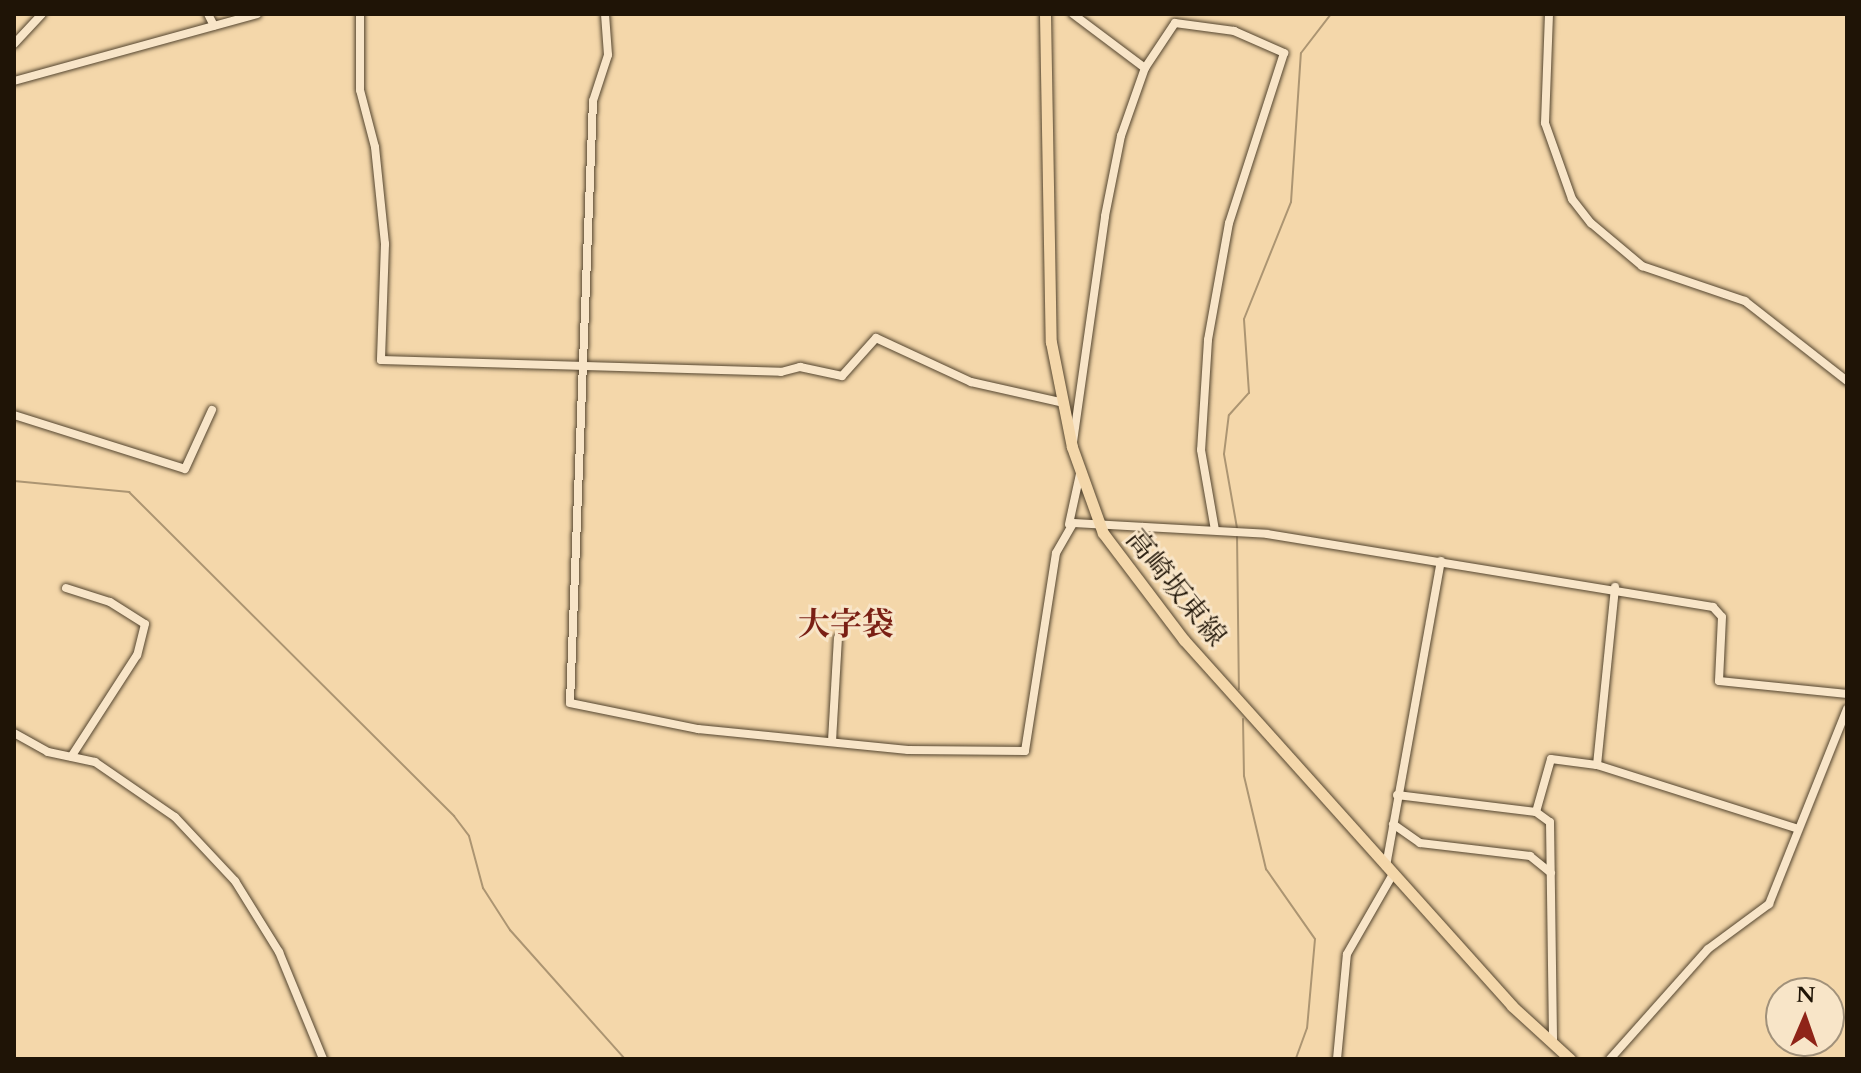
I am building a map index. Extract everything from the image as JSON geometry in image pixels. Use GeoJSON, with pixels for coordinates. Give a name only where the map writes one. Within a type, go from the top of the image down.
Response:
{"type":"FeatureCollection","features":[{"type":"Feature","properties":{"kind":"main road","name":"高崎坂東線"},"geometry":{"type":"LineString","coordinates":[[1045,14],[1048,318],[1060,402],[1098,524],[1134,582],[1389,870],[1570,1059]]}},
{"type":"Feature","properties":{"kind":"street"},"geometry":{"type":"LineString","coordinates":[[14,44],[42,14]]}},
{"type":"Feature","properties":{"kind":"street"},"geometry":{"type":"LineString","coordinates":[[208,14],[214,26]]}},
{"type":"Feature","properties":{"kind":"street"},"geometry":{"type":"LineString","coordinates":[[14,81],[257,14]]}},
{"type":"Feature","properties":{"kind":"street"},"geometry":{"type":"LineString","coordinates":[[360,14],[360,90],[375,147],[385,244],[381,360],[583,366],[800,367],[842,376],[876,338],[971,382],[1060,402]]}},
{"type":"Feature","properties":{"kind":"street"},"geometry":{"type":"LineString","coordinates":[[605,14],[608,55],[593,101],[570,703],[698,729],[832,741],[1028,750],[1056,553],[1069,524],[1080,474]]}},
{"type":"Feature","properties":{"kind":"street"},"geometry":{"type":"LineString","coordinates":[[1073,14],[1145,68]]}},
{"type":"Feature","properties":{"kind":"street"},"geometry":{"type":"LineString","coordinates":[[1549,14],[1545,123],[1572,199],[1591,223],[1642,266],[1745,301],[1847,381]]}},
{"type":"Feature","properties":{"kind":"street"},"geometry":{"type":"LineString","coordinates":[[1072,447],[1105,216],[1121,136],[1145,68],[1175,23],[1234,31],[1284,53],[1229,223],[1208,340],[1201,450],[1215,530]]}},
{"type":"Feature","properties":{"kind":"street"},"geometry":{"type":"LineString","coordinates":[[14,415],[185,469],[212,410]]}},
{"type":"Feature","properties":{"kind":"street"},"geometry":{"type":"LineString","coordinates":[[1069,524],[1215,530],[1615,587],[1722,612],[1719,681],[1847,694]]}},
{"type":"Feature","properties":{"kind":"street"},"geometry":{"type":"LineString","coordinates":[[1337,1059],[1347,954],[1389,870],[1397,795],[1441,561]]}},
{"type":"Feature","properties":{"kind":"street"},"geometry":{"type":"LineString","coordinates":[[1597,765],[1615,587]]}},
{"type":"Feature","properties":{"kind":"street"},"geometry":{"type":"LineString","coordinates":[[66,588],[110,602],[145,624],[137,655],[71,757]]}},
{"type":"Feature","properties":{"kind":"street"},"geometry":{"type":"LineString","coordinates":[[832,741],[838,638]]}},
{"type":"Feature","properties":{"kind":"street"},"geometry":{"type":"LineString","coordinates":[[1610,1059],[1708,949],[1769,904],[1796,828],[1847,709]]}},
{"type":"Feature","properties":{"kind":"street"},"geometry":{"type":"LineString","coordinates":[[14,733],[71,757],[95,762],[175,817],[235,881],[305,1004],[323,1059]]}},
{"type":"Feature","properties":{"kind":"street"},"geometry":{"type":"LineString","coordinates":[[1536,812],[1548,760],[1597,765],[1796,828]]}},
{"type":"Feature","properties":{"kind":"street"},"geometry":{"type":"LineString","coordinates":[[1397,795],[1536,812],[1552,827],[1553,1044]]}},
{"type":"Feature","properties":{"kind":"street"},"geometry":{"type":"LineString","coordinates":[[1393,824],[1420,843],[1530,856],[1551,873]]}},
{"type":"Feature","properties":{"kind":"waterway"},"geometry":{"type":"LineString","coordinates":[[1237,528],[1224,454],[1229,415],[1249,393],[1244,319],[1291,202],[1301,53],[1331,14]]}},
{"type":"Feature","properties":{"kind":"waterway"},"geometry":{"type":"LineString","coordinates":[[14,481],[129,492],[454,816],[469,836],[483,888],[510,930],[625,1059]]}},
{"type":"Feature","properties":{"kind":"waterway"},"geometry":{"type":"LineString","coordinates":[[1237,534],[1239,689]]}},
{"type":"Feature","properties":{"kind":"waterway"},"geometry":{"type":"LineString","coordinates":[[1243,719],[1244,776],[1266,869],[1315,939],[1307,1028],[1296,1059]]}},
{"type":"Feature","properties":{"kind":"district","name":"大字袋"},"geometry":{"type":"Point","coordinates":[846,625]}}]}
